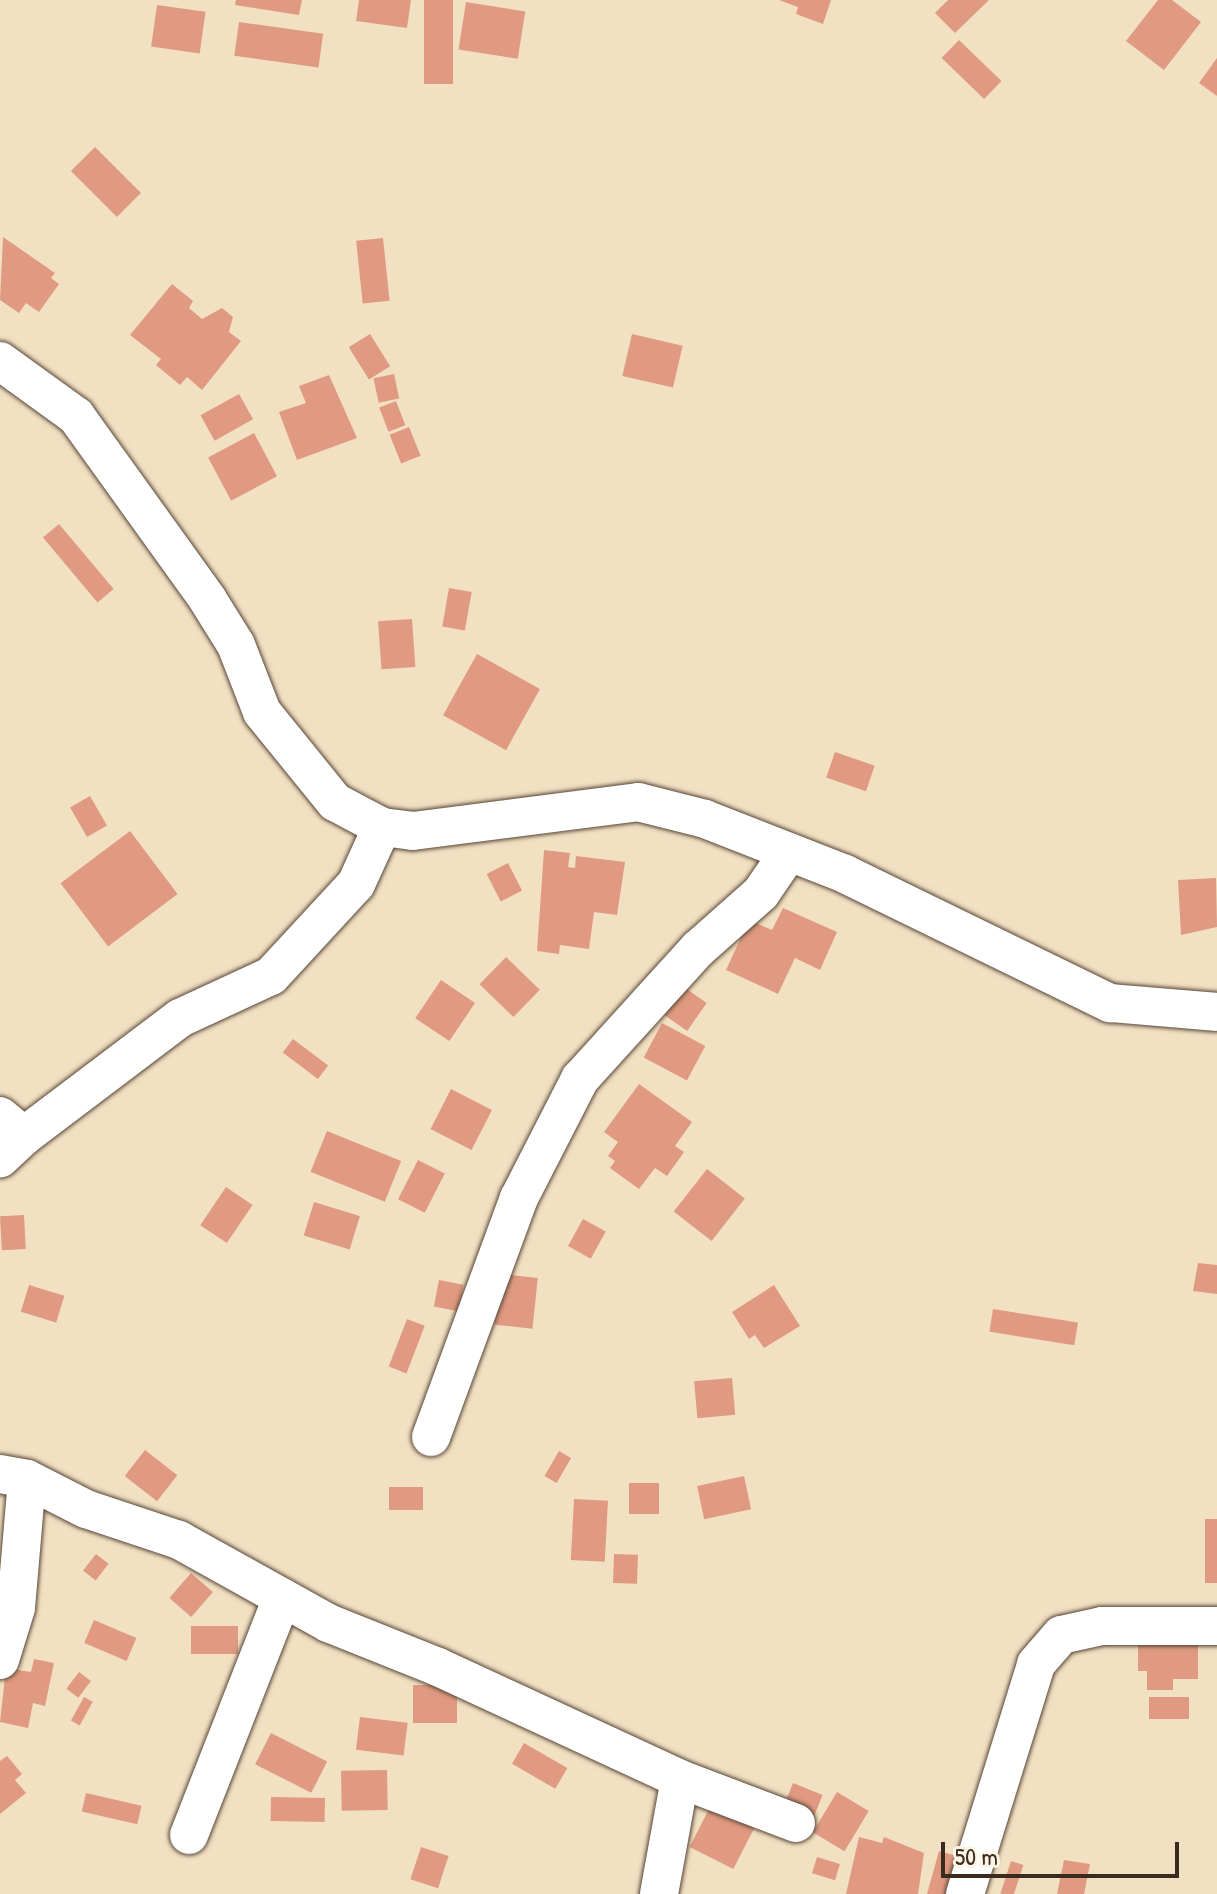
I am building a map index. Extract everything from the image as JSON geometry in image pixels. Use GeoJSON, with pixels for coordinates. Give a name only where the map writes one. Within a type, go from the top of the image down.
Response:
{"type":"FeatureCollection","features":[{"type":"Feature","properties":{"kind":"street"},"geometry":{"type":"LineString","coordinates":[[0,361],[76,416],[215,611],[236,645],[262,712],[335,802],[382,827],[413,831],[638,802],[705,819],[787,855],[845,874],[1110,1003],[1217,1012]]}},
{"type":"Feature","properties":{"kind":"street"},"geometry":{"type":"LineString","coordinates":[[8,1137],[180,1018],[271,976],[356,884],[382,827]]}},
{"type":"Feature","properties":{"kind":"street"},"geometry":{"type":"LineString","coordinates":[[431,1437],[519,1198],[580,1079],[687,959],[761,893],[787,855]]}},
{"type":"Feature","properties":{"kind":"street"},"geometry":{"type":"LineString","coordinates":[[0,1660],[16,1608],[7,1477],[86,1509],[179,1540],[282,1598],[680,1779],[796,1823]]}},
{"type":"Feature","properties":{"kind":"street"},"geometry":{"type":"LineString","coordinates":[[189,1835],[282,1598]]}},
{"type":"Feature","properties":{"kind":"street"},"geometry":{"type":"LineString","coordinates":[[965,1894],[1036,1664],[1061,1635],[1102,1626],[1217,1626]]}},
{"type":"Feature","properties":{"kind":"street"},"geometry":{"type":"LineString","coordinates":[[659,1894],[680,1779]]}},
{"type":"Feature","properties":{"kind":"building"},"geometry":{"type":"Polygon","coordinates":[[[236,0],[302,0],[299,15],[235,5],[236,0]]]}},
{"type":"Feature","properties":{"kind":"building"},"geometry":{"type":"Polygon","coordinates":[[[359,0],[411,0],[407,28],[356,21],[359,0]]]}},
{"type":"Feature","properties":{"kind":"building"},"geometry":{"type":"Polygon","coordinates":[[[424,0],[453,0],[453,84],[424,84],[424,0]]]}},
{"type":"Feature","properties":{"kind":"building"},"geometry":{"type":"Polygon","coordinates":[[[779,0],[831,0],[823,24],[796,14],[798,7],[779,0]]]}},
{"type":"Feature","properties":{"kind":"building"},"geometry":{"type":"Polygon","coordinates":[[[948,0],[989,0],[955,33],[935,13],[948,0]]]}},
{"type":"Feature","properties":{"kind":"building"},"geometry":{"type":"Polygon","coordinates":[[[1158,0],[1172,0],[1201,22],[1164,70],[1126,41],[1158,0]]]}},
{"type":"Feature","properties":{"kind":"building"},"geometry":{"type":"Polygon","coordinates":[[[466,2],[525,11],[518,59],[458,49],[466,2]]]}},
{"type":"Feature","properties":{"kind":"building"},"geometry":{"type":"Polygon","coordinates":[[[157,5],[206,12],[200,53],[151,47],[157,5]]]}},
{"type":"Feature","properties":{"kind":"building"},"geometry":{"type":"Polygon","coordinates":[[[239,22],[323,34],[318,67],[234,56],[239,22]]]}},
{"type":"Feature","properties":{"kind":"building"},"geometry":{"type":"Polygon","coordinates":[[[959,40],[1001,81],[984,99],[942,58],[959,40]]]}},
{"type":"Feature","properties":{"kind":"building"},"geometry":{"type":"Polygon","coordinates":[[[1217,58],[1217,96],[1199,83],[1217,58]]]}},
{"type":"Feature","properties":{"kind":"building"},"geometry":{"type":"Polygon","coordinates":[[[95,147],[141,193],[117,217],[71,171],[95,147]]]}},
{"type":"Feature","properties":{"kind":"building"},"geometry":{"type":"Polygon","coordinates":[[[3,237],[55,273],[51,278],[59,284],[39,312],[26,303],[19,313],[0,300],[3,237]]]}},
{"type":"Feature","properties":{"kind":"building"},"geometry":{"type":"Polygon","coordinates":[[[383,238],[390,301],[363,303],[356,241],[383,238]]]}},
{"type":"Feature","properties":{"kind":"building"},"geometry":{"type":"Polygon","coordinates":[[[172,284],[193,301],[189,308],[202,319],[222,308],[233,317],[229,332],[241,341],[202,390],[187,377],[180,385],[156,365],[161,359],[130,335],[172,284]]]}},
{"type":"Feature","properties":{"kind":"building"},"geometry":{"type":"Polygon","coordinates":[[[370,334],[390,366],[369,379],[349,347],[370,334]]]}},
{"type":"Feature","properties":{"kind":"building"},"geometry":{"type":"Polygon","coordinates":[[[632,334],[683,346],[673,388],[622,376],[632,334]]]}},
{"type":"Feature","properties":{"kind":"building"},"geometry":{"type":"Polygon","coordinates":[[[394,374],[399,398],[379,403],[373,378],[394,374]]]}},
{"type":"Feature","properties":{"kind":"building"},"geometry":{"type":"Polygon","coordinates":[[[329,375],[357,438],[297,460],[279,412],[306,403],[299,386],[329,375]]]}},
{"type":"Feature","properties":{"kind":"building"},"geometry":{"type":"Polygon","coordinates":[[[239,394],[253,419],[215,441],[201,415],[239,394]]]}},
{"type":"Feature","properties":{"kind":"building"},"geometry":{"type":"Polygon","coordinates":[[[396,401],[405,425],[389,432],[379,407],[396,401]]]}},
{"type":"Feature","properties":{"kind":"building"},"geometry":{"type":"Polygon","coordinates":[[[409,427],[421,456],[401,464],[390,435],[409,427]]]}},
{"type":"Feature","properties":{"kind":"building"},"geometry":{"type":"Polygon","coordinates":[[[254,433],[277,476],[231,501],[208,457],[254,433]]]}},
{"type":"Feature","properties":{"kind":"building"},"geometry":{"type":"Polygon","coordinates":[[[59,524],[114,589],[98,603],[43,537],[59,524]]]}},
{"type":"Feature","properties":{"kind":"building"},"geometry":{"type":"Polygon","coordinates":[[[449,588],[472,592],[465,630],[442,626],[449,588]]]}},
{"type":"Feature","properties":{"kind":"building"},"geometry":{"type":"Polygon","coordinates":[[[412,619],[415,667],[381,669],[378,621],[412,619]]]}},
{"type":"Feature","properties":{"kind":"building"},"geometry":{"type":"Polygon","coordinates":[[[477,654],[540,689],[506,750],[443,715],[477,654]]]}},
{"type":"Feature","properties":{"kind":"building"},"geometry":{"type":"Polygon","coordinates":[[[835,752],[875,766],[866,791],[826,778],[835,752]]]}},
{"type":"Feature","properties":{"kind":"building"},"geometry":{"type":"Polygon","coordinates":[[[90,796],[107,825],[87,837],[70,808],[90,796]]]}},
{"type":"Feature","properties":{"kind":"building"},"geometry":{"type":"Polygon","coordinates":[[[130,831],[178,894],[108,946],[61,883],[130,831]]]}},
{"type":"Feature","properties":{"kind":"building"},"geometry":{"type":"Polygon","coordinates":[[[544,850],[570,853],[568,867],[575,868],[576,856],[625,862],[617,915],[594,912],[589,949],[560,945],[559,954],[537,951],[544,850]]]}},
{"type":"Feature","properties":{"kind":"building"},"geometry":{"type":"Polygon","coordinates":[[[508,863],[522,891],[501,902],[487,874],[508,863]]]}},
{"type":"Feature","properties":{"kind":"building"},"geometry":{"type":"Polygon","coordinates":[[[1216,878],[1217,927],[1181,935],[1178,880],[1216,878]]]}},
{"type":"Feature","properties":{"kind":"building"},"geometry":{"type":"Polygon","coordinates":[[[783,908],[837,932],[820,970],[795,958],[778,994],[726,970],[749,920],[772,930],[783,908]]]}},
{"type":"Feature","properties":{"kind":"building"},"geometry":{"type":"Polygon","coordinates":[[[506,957],[540,990],[513,1017],[480,984],[506,957]]]}},
{"type":"Feature","properties":{"kind":"building"},"geometry":{"type":"Polygon","coordinates":[[[441,980],[475,1003],[449,1041],[415,1018],[441,980]]]}},
{"type":"Feature","properties":{"kind":"building"},"geometry":{"type":"Polygon","coordinates":[[[678,983],[707,1003],[687,1031],[658,1011],[678,983]]]}},
{"type":"Feature","properties":{"kind":"building"},"geometry":{"type":"Polygon","coordinates":[[[662,1023],[705,1046],[687,1080],[644,1057],[662,1023]]]}},
{"type":"Feature","properties":{"kind":"building"},"geometry":{"type":"Polygon","coordinates":[[[293,1039],[328,1065],[318,1079],[283,1053],[293,1039]]]}},
{"type":"Feature","properties":{"kind":"building"},"geometry":{"type":"Polygon","coordinates":[[[639,1084],[692,1122],[675,1146],[684,1152],[667,1176],[655,1168],[639,1189],[610,1168],[615,1161],[608,1156],[618,1142],[604,1132],[639,1084]]]}},
{"type":"Feature","properties":{"kind":"building"},"geometry":{"type":"Polygon","coordinates":[[[451,1089],[492,1110],[472,1150],[431,1129],[451,1089]]]}},
{"type":"Feature","properties":{"kind":"building"},"geometry":{"type":"Polygon","coordinates":[[[327,1131],[401,1161],[385,1202],[311,1172],[327,1131]]]}},
{"type":"Feature","properties":{"kind":"building"},"geometry":{"type":"Polygon","coordinates":[[[418,1160],[445,1174],[425,1213],[398,1199],[418,1160]]]}},
{"type":"Feature","properties":{"kind":"building"},"geometry":{"type":"Polygon","coordinates":[[[707,1169],[745,1199],[712,1241],[674,1212],[707,1169]]]}},
{"type":"Feature","properties":{"kind":"building"},"geometry":{"type":"Polygon","coordinates":[[[226,1187],[253,1205],[227,1243],[200,1225],[226,1187]]]}},
{"type":"Feature","properties":{"kind":"building"},"geometry":{"type":"Polygon","coordinates":[[[314,1202],[360,1216],[350,1250],[304,1235],[314,1202]]]}},
{"type":"Feature","properties":{"kind":"building"},"geometry":{"type":"Polygon","coordinates":[[[24,1215],[26,1249],[2,1250],[0,1216],[24,1215]]]}},
{"type":"Feature","properties":{"kind":"building"},"geometry":{"type":"Polygon","coordinates":[[[583,1219],[606,1232],[591,1259],[568,1246],[583,1219]]]}},
{"type":"Feature","properties":{"kind":"building"},"geometry":{"type":"Polygon","coordinates":[[[1198,1263],[1217,1265],[1217,1294],[1193,1291],[1198,1263]]]}},
{"type":"Feature","properties":{"kind":"building"},"geometry":{"type":"Polygon","coordinates":[[[500,1274],[538,1278],[532,1329],[495,1325],[500,1274]]]}},
{"type":"Feature","properties":{"kind":"building"},"geometry":{"type":"Polygon","coordinates":[[[439,1280],[464,1285],[458,1311],[434,1307],[439,1280]]]}},
{"type":"Feature","properties":{"kind":"building"},"geometry":{"type":"Polygon","coordinates":[[[29,1285],[64,1296],[56,1323],[21,1312],[29,1285]]]}},
{"type":"Feature","properties":{"kind":"building"},"geometry":{"type":"Polygon","coordinates":[[[774,1285],[800,1326],[764,1348],[755,1335],[749,1339],[732,1312],[774,1285]]]}},
{"type":"Feature","properties":{"kind":"building"},"geometry":{"type":"Polygon","coordinates":[[[993,1309],[1078,1322],[1074,1345],[989,1332],[993,1309]]]}},
{"type":"Feature","properties":{"kind":"building"},"geometry":{"type":"Polygon","coordinates":[[[407,1319],[425,1326],[406,1373],[389,1367],[407,1319]]]}},
{"type":"Feature","properties":{"kind":"building"},"geometry":{"type":"Polygon","coordinates":[[[732,1378],[735,1415],[697,1418],[694,1381],[732,1378]]]}},
{"type":"Feature","properties":{"kind":"building"},"geometry":{"type":"Polygon","coordinates":[[[145,1450],[177,1475],[157,1501],[125,1476],[145,1450]]]}},
{"type":"Feature","properties":{"kind":"building"},"geometry":{"type":"Polygon","coordinates":[[[559,1451],[571,1458],[557,1483],[544,1476],[559,1451]]]}},
{"type":"Feature","properties":{"kind":"building"},"geometry":{"type":"Polygon","coordinates":[[[744,1476],[751,1509],[704,1519],[697,1486],[744,1476]]]}},
{"type":"Feature","properties":{"kind":"building"},"geometry":{"type":"Polygon","coordinates":[[[629,1483],[659,1483],[659,1514],[629,1514],[629,1483]]]}},
{"type":"Feature","properties":{"kind":"building"},"geometry":{"type":"Polygon","coordinates":[[[389,1487],[423,1487],[423,1510],[389,1510],[389,1487]]]}},
{"type":"Feature","properties":{"kind":"building"},"geometry":{"type":"Polygon","coordinates":[[[574,1499],[608,1501],[605,1562],[571,1560],[574,1499]]]}},
{"type":"Feature","properties":{"kind":"building"},"geometry":{"type":"Polygon","coordinates":[[[1205,1519],[1217,1519],[1217,1583],[1205,1583],[1205,1519]]]}},
{"type":"Feature","properties":{"kind":"building"},"geometry":{"type":"Polygon","coordinates":[[[96,1554],[109,1564],[96,1580],[83,1571],[96,1554]]]}},
{"type":"Feature","properties":{"kind":"building"},"geometry":{"type":"Polygon","coordinates":[[[614,1554],[638,1555],[637,1584],[613,1583],[614,1554]]]}},
{"type":"Feature","properties":{"kind":"building"},"geometry":{"type":"Polygon","coordinates":[[[191,1573],[213,1592],[191,1617],[169,1598],[191,1573]]]}},
{"type":"Feature","properties":{"kind":"building"},"geometry":{"type":"Polygon","coordinates":[[[94,1620],[136,1638],[127,1661],[84,1643],[94,1620]]]}},
{"type":"Feature","properties":{"kind":"building"},"geometry":{"type":"Polygon","coordinates":[[[191,1626],[238,1626],[238,1654],[191,1654],[191,1626]]]}},
{"type":"Feature","properties":{"kind":"building"},"geometry":{"type":"Polygon","coordinates":[[[1138,1641],[1198,1641],[1198,1679],[1173,1679],[1173,1690],[1147,1690],[1147,1671],[1138,1671],[1138,1641]]]}},
{"type":"Feature","properties":{"kind":"building"},"geometry":{"type":"Polygon","coordinates":[[[34,1659],[54,1663],[45,1706],[33,1703],[28,1728],[0,1722],[6,1668],[31,1672],[34,1659]]]}},
{"type":"Feature","properties":{"kind":"building"},"geometry":{"type":"Polygon","coordinates":[[[79,1672],[91,1681],[78,1698],[66,1689],[79,1672]]]}},
{"type":"Feature","properties":{"kind":"building"},"geometry":{"type":"Polygon","coordinates":[[[413,1685],[457,1685],[457,1723],[413,1723],[413,1685]]]}},
{"type":"Feature","properties":{"kind":"building"},"geometry":{"type":"Polygon","coordinates":[[[84,1697],[93,1702],[80,1725],[71,1721],[84,1697]]]}},
{"type":"Feature","properties":{"kind":"building"},"geometry":{"type":"Polygon","coordinates":[[[1149,1697],[1189,1697],[1189,1719],[1149,1719],[1149,1697]]]}},
{"type":"Feature","properties":{"kind":"building"},"geometry":{"type":"Polygon","coordinates":[[[360,1717],[408,1723],[404,1756],[356,1750],[360,1717]]]}},
{"type":"Feature","properties":{"kind":"building"},"geometry":{"type":"Polygon","coordinates":[[[271,1733],[327,1762],[311,1793],[255,1764],[271,1733]]]}},
{"type":"Feature","properties":{"kind":"building"},"geometry":{"type":"Polygon","coordinates":[[[524,1743],[567,1768],[555,1789],[512,1764],[524,1743]]]}},
{"type":"Feature","properties":{"kind":"building"},"geometry":{"type":"Polygon","coordinates":[[[7,1756],[22,1774],[15,1780],[26,1793],[0,1814],[0,1761],[7,1756]]]}},
{"type":"Feature","properties":{"kind":"building"},"geometry":{"type":"Polygon","coordinates":[[[387,1770],[388,1810],[342,1811],[341,1771],[387,1770]]]}},
{"type":"Feature","properties":{"kind":"building"},"geometry":{"type":"Polygon","coordinates":[[[793,1783],[823,1795],[811,1824],[781,1812],[793,1783]]]}},
{"type":"Feature","properties":{"kind":"building"},"geometry":{"type":"Polygon","coordinates":[[[837,1792],[869,1811],[845,1851],[813,1832],[837,1792]]]}},
{"type":"Feature","properties":{"kind":"building"},"geometry":{"type":"Polygon","coordinates":[[[86,1793],[142,1806],[137,1824],[82,1812],[86,1793]]]}},
{"type":"Feature","properties":{"kind":"building"},"geometry":{"type":"Polygon","coordinates":[[[271,1797],[325,1798],[325,1822],[271,1821],[271,1797]]]}},
{"type":"Feature","properties":{"kind":"building"},"geometry":{"type":"Polygon","coordinates":[[[711,1805],[755,1827],[733,1869],[690,1847],[711,1805]]]}},
{"type":"Feature","properties":{"kind":"building"},"geometry":{"type":"Polygon","coordinates":[[[859,1837],[882,1843],[884,1837],[924,1853],[918,1894],[846,1894],[859,1837]]]}},
{"type":"Feature","properties":{"kind":"building"},"geometry":{"type":"Polygon","coordinates":[[[421,1847],[449,1856],[438,1888],[410,1879],[421,1847]]]}},
{"type":"Feature","properties":{"kind":"building"},"geometry":{"type":"Polygon","coordinates":[[[939,1851],[968,1859],[958,1894],[927,1894],[939,1851]]]}},
{"type":"Feature","properties":{"kind":"building"},"geometry":{"type":"Polygon","coordinates":[[[817,1857],[840,1864],[835,1880],[812,1873],[817,1857]]]}},
{"type":"Feature","properties":{"kind":"building"},"geometry":{"type":"Polygon","coordinates":[[[1064,1860],[1090,1864],[1084,1894],[1057,1894],[1064,1860]]]}},
{"type":"Feature","properties":{"kind":"building"},"geometry":{"type":"Polygon","coordinates":[[[1011,1861],[1023,1865],[1014,1894],[1000,1893],[1011,1861]]]}}]}
